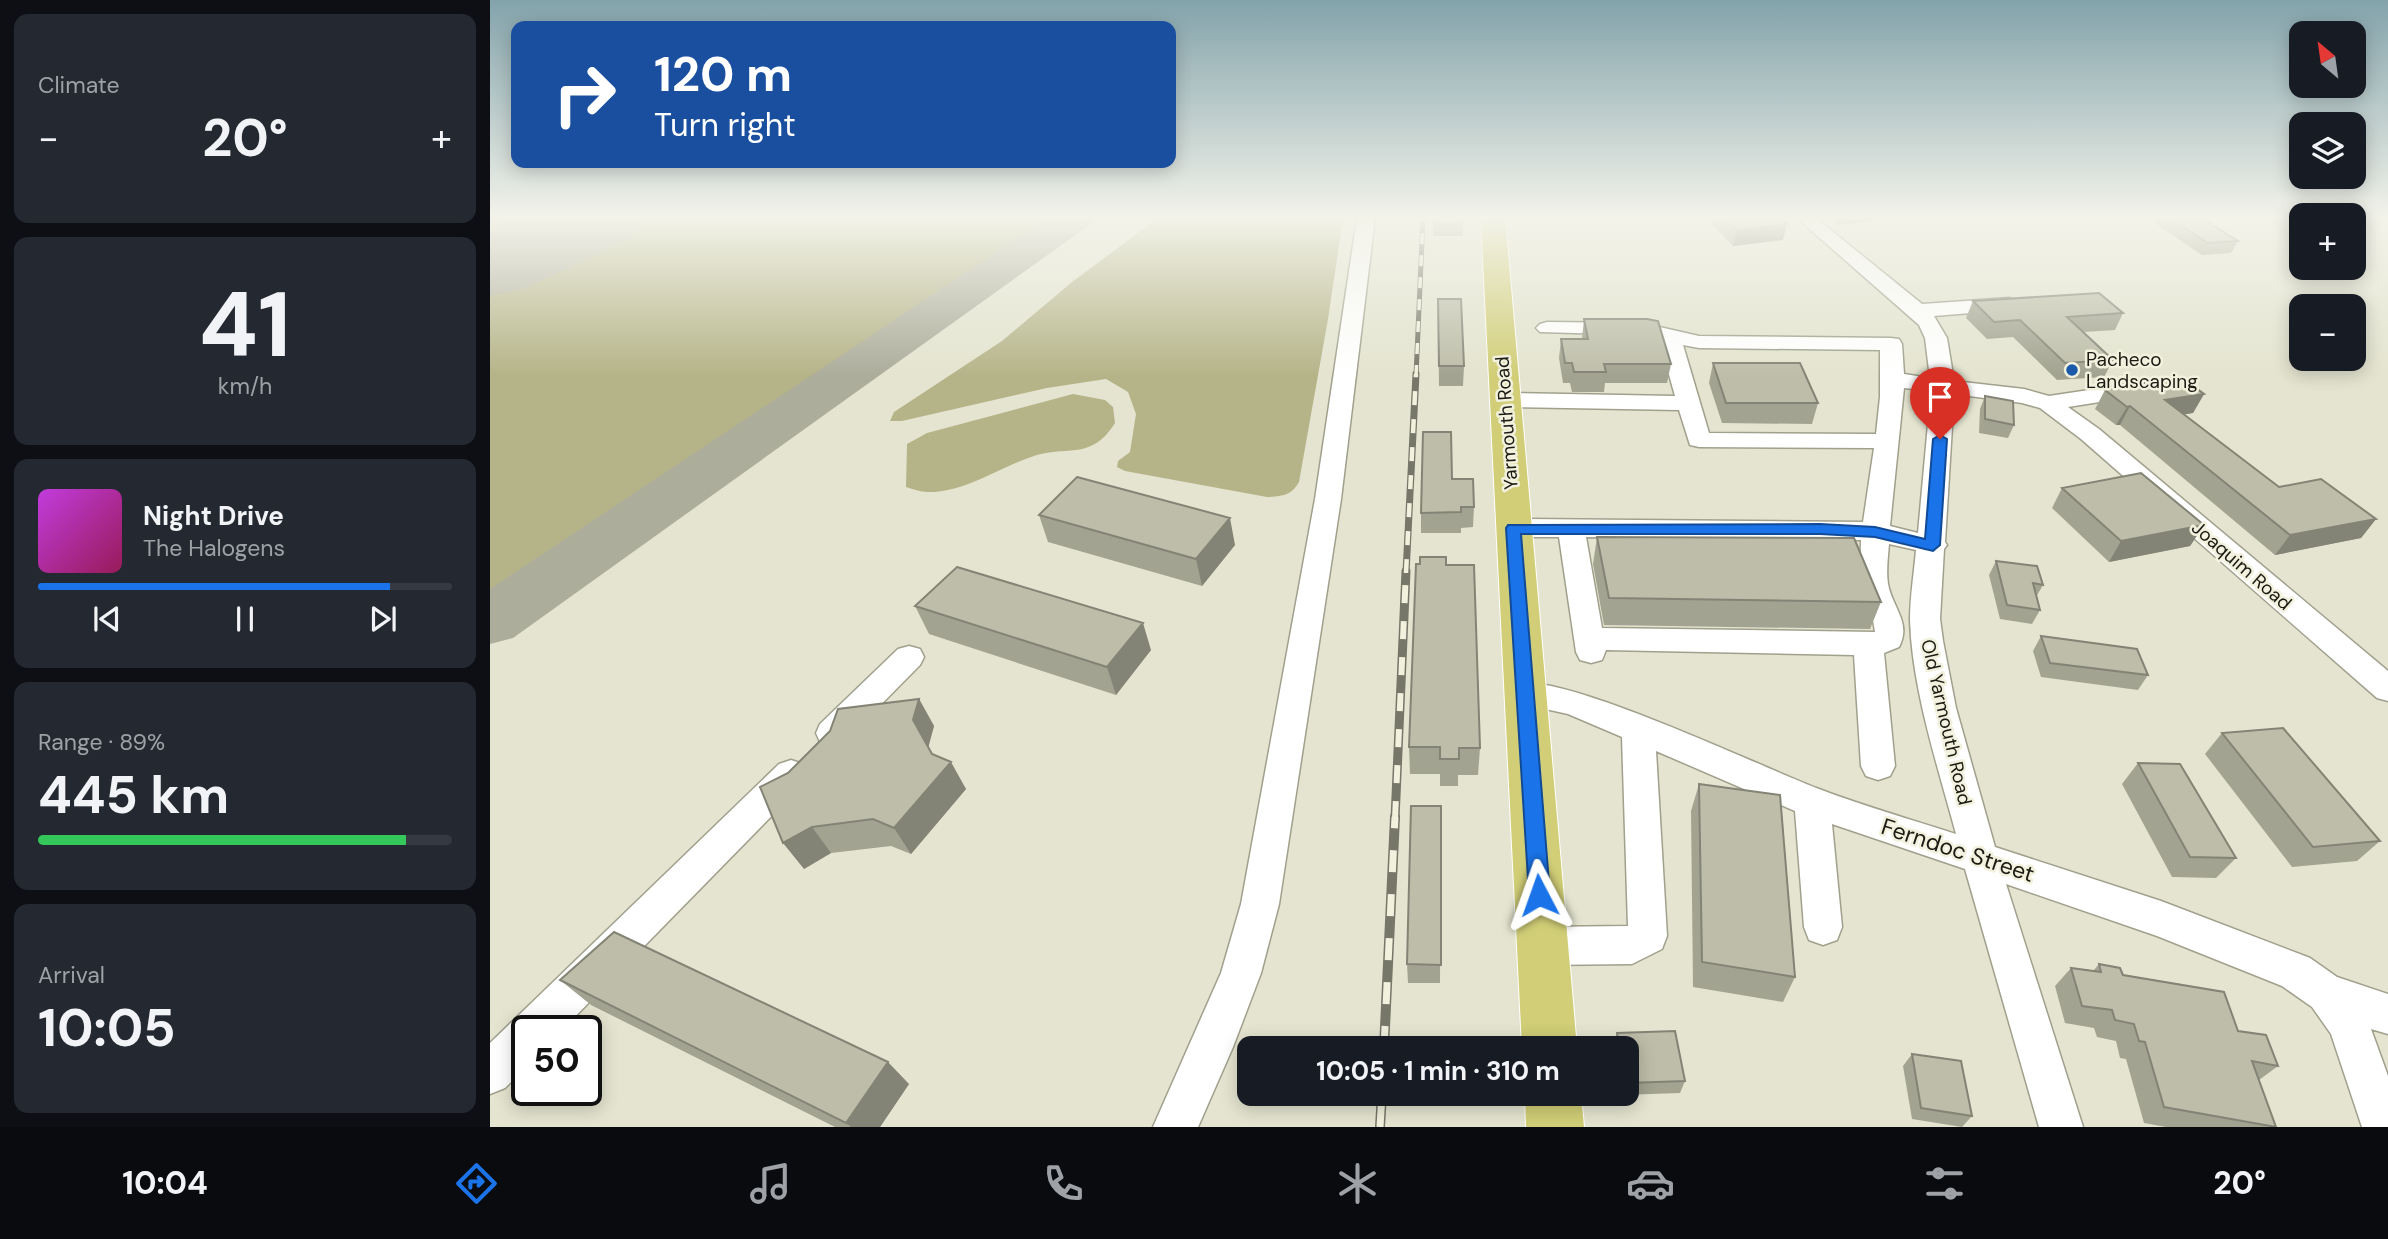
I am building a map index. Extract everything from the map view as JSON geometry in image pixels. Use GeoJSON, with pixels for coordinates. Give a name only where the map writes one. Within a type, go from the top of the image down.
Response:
{"type":"FeatureCollection","features":[{"type":"Feature","properties":{"kind":"main road","name":"Yarmouth Road"},"geometry":{"type":"LineString","coordinates":[[1496,271],[1549,1036]]}},
{"type":"Feature","properties":{"kind":"main road"},"geometry":{"type":"LineString","coordinates":[[1554,1106],[1555,1127]]}},
{"type":"Feature","properties":{"kind":"street"},"geometry":{"type":"LineString","coordinates":[[1175,1127],[1212,1047],[1241,973],[1260,904],[1328,499],[1359,271]]}},
{"type":"Feature","properties":{"kind":"street","name":"Old Yarmouth Road"},"geometry":{"type":"LineString","coordinates":[[1869,271],[1928,321],[1936,338],[1942,386],[1933,545],[1925,619],[1928,648],[1943,721],[1979,858],[2062,1127]]}},
{"type":"Feature","properties":{"kind":"street"},"geometry":{"type":"LineString","coordinates":[[1917,311],[2027,302]]}},
{"type":"Feature","properties":{"kind":"street"},"geometry":{"type":"LineString","coordinates":[[1547,328],[1642,329],[1699,342],[1891,344],[1893,380],[1875,532],[1874,587],[1891,634],[1883,643],[1590,646],[1571,528]]}},
{"type":"Feature","properties":{"kind":"street"},"geometry":{"type":"LineString","coordinates":[[1677,336],[1672,346],[1699,439],[1886,441]]}},
{"type":"Feature","properties":{"kind":"street","name":"Joaquim Road"},"geometry":{"type":"LineString","coordinates":[[1893,380],[1998,391],[2048,403],[2090,434],[2388,689]]}},
{"type":"Feature","properties":{"kind":"street"},"geometry":{"type":"LineString","coordinates":[[2048,403],[2154,388]]}},
{"type":"Feature","properties":{"kind":"street"},"geometry":{"type":"LineString","coordinates":[[1505,401],[1688,403]]}},
{"type":"Feature","properties":{"kind":"street"},"geometry":{"type":"LineString","coordinates":[[1513,528],[1820,529],[1875,532],[1933,545]]}},
{"type":"Feature","properties":{"kind":"street"},"geometry":{"type":"LineString","coordinates":[[1868,644],[1878,766]]}},
{"type":"Feature","properties":{"kind":"street"},"geometry":{"type":"LineString","coordinates":[[548,1015],[909,657]]}},
{"type":"Feature","properties":{"kind":"street","name":"Ferndoc Street"},"geometry":{"type":"LineString","coordinates":[[1525,693],[1573,702],[1812,802],[2087,892],[2251,953],[2296,972],[2326,993],[2388,1014]]}},
{"type":"Feature","properties":{"kind":"street"},"geometry":{"type":"LineString","coordinates":[[1543,946],[1632,945],[1648,936],[1638,729]]}},
{"type":"Feature","properties":{"kind":"street"},"geometry":{"type":"LineString","coordinates":[[1812,802],[1823,927]]}},
{"type":"Feature","properties":{"kind":"street"},"geometry":{"type":"LineString","coordinates":[[2326,993],[2348,1022],[2384,1127]]}},
{"type":"Feature","properties":{"kind":"street"},"geometry":{"type":"LineString","coordinates":[[490,1073],[511,1052]]}},
{"type":"Feature","properties":{"kind":"shaded area"},"geometry":{"type":"Polygon","coordinates":[[[534,271],[982,271],[490,605],[490,291],[534,271]]]}},
{"type":"Feature","properties":{"kind":"shaded area"},"geometry":{"type":"Polygon","coordinates":[[[1087,271],[1335,271],[1299,482],[1293,490],[1282,496],[1267,497],[1125,471],[1117,467],[1118,461],[1130,452],[1136,414],[1128,392],[1106,379],[1047,388],[902,421],[890,421],[894,412],[1002,341],[1087,271]]]}},
{"type":"Feature","properties":{"kind":"shaded area"},"geometry":{"type":"Polygon","coordinates":[[[1073,394],[1105,400],[1113,407],[1115,423],[1097,443],[1078,450],[1034,456],[955,488],[927,492],[906,487],[907,444],[927,433],[1073,394]]]}},
{"type":"Feature","properties":{"kind":"building"},"geometry":{"type":"Polygon","coordinates":[[[2099,293],[2123,313],[2067,317],[2113,360],[2065,363],[2020,320],[1994,322],[1973,301],[2099,293]]]}},
{"type":"Feature","properties":{"kind":"building"},"geometry":{"type":"Polygon","coordinates":[[[1438,299],[1461,299],[1464,366],[1439,366],[1438,299]]]}},
{"type":"Feature","properties":{"kind":"building"},"geometry":{"type":"Polygon","coordinates":[[[1584,319],[1658,321],[1671,364],[1604,364],[1606,372],[1574,372],[1572,363],[1565,363],[1561,339],[1588,339],[1584,319]]]}},
{"type":"Feature","properties":{"kind":"building"},"geometry":{"type":"Polygon","coordinates":[[[1713,363],[1800,363],[1818,403],[1726,403],[1713,363]]]}},
{"type":"Feature","properties":{"kind":"building"},"geometry":{"type":"Polygon","coordinates":[[[2181,377],[2204,394],[2165,400],[2279,487],[2321,479],[2376,519],[2290,535],[2130,406],[2127,407],[2105,390],[2181,377]]]}},
{"type":"Feature","properties":{"kind":"building"},"geometry":{"type":"Polygon","coordinates":[[[1985,396],[2013,401],[2014,425],[1985,419],[1985,396]]]}},
{"type":"Feature","properties":{"kind":"building"},"geometry":{"type":"Polygon","coordinates":[[[1423,432],[1451,432],[1452,479],[1473,479],[1474,507],[1461,507],[1461,512],[1421,513],[1423,432]]]}},
{"type":"Feature","properties":{"kind":"building"},"geometry":{"type":"Polygon","coordinates":[[[2141,473],[2204,525],[2121,541],[2062,488],[2141,473]]]}},
{"type":"Feature","properties":{"kind":"building"},"geometry":{"type":"Polygon","coordinates":[[[1077,477],[1230,518],[1196,559],[1039,515],[1077,477]]]}},
{"type":"Feature","properties":{"kind":"building"},"geometry":{"type":"Polygon","coordinates":[[[1597,537],[1854,538],[1881,602],[1609,598],[1597,537]]]}},
{"type":"Feature","properties":{"kind":"building"},"geometry":{"type":"Polygon","coordinates":[[[1420,557],[1446,557],[1446,565],[1474,565],[1480,748],[1459,748],[1459,759],[1440,759],[1440,747],[1409,747],[1416,564],[1420,564],[1420,557]]]}},
{"type":"Feature","properties":{"kind":"building"},"geometry":{"type":"Polygon","coordinates":[[[1996,561],[2037,566],[2043,585],[2033,583],[2040,610],[2007,605],[1996,561]]]}},
{"type":"Feature","properties":{"kind":"building"},"geometry":{"type":"Polygon","coordinates":[[[957,567],[1143,623],[1107,667],[915,606],[957,567]]]}},
{"type":"Feature","properties":{"kind":"building"},"geometry":{"type":"Polygon","coordinates":[[[2041,636],[2137,649],[2148,675],[2050,663],[2041,636]]]}},
{"type":"Feature","properties":{"kind":"building"},"geometry":{"type":"Polygon","coordinates":[[[919,699],[913,720],[932,754],[951,762],[894,828],[873,819],[812,827],[783,843],[760,787],[788,773],[830,731],[838,709],[919,699]]]}},
{"type":"Feature","properties":{"kind":"building"},"geometry":{"type":"Polygon","coordinates":[[[2283,728],[2380,841],[2313,847],[2222,733],[2283,728]]]}},
{"type":"Feature","properties":{"kind":"building"},"geometry":{"type":"Polygon","coordinates":[[[2138,763],[2180,764],[2236,858],[2190,857],[2138,763]]]}},
{"type":"Feature","properties":{"kind":"building"},"geometry":{"type":"Polygon","coordinates":[[[1699,784],[1780,795],[1795,977],[1702,962],[1699,784]]]}},
{"type":"Feature","properties":{"kind":"building"},"geometry":{"type":"Polygon","coordinates":[[[1411,806],[1441,806],[1441,965],[1407,964],[1411,806]]]}},
{"type":"Feature","properties":{"kind":"building"},"geometry":{"type":"Polygon","coordinates":[[[614,932],[888,1062],[846,1123],[560,980],[614,932]]]}},
{"type":"Feature","properties":{"kind":"building"},"geometry":{"type":"Polygon","coordinates":[[[2099,964],[2120,968],[2123,975],[2224,992],[2238,1031],[2266,1035],[2278,1066],[2252,1061],[2276,1127],[2164,1107],[2145,1042],[2139,1041],[2134,1024],[2115,1020],[2112,1010],[2082,1006],[2071,968],[2101,972],[2099,964]]]}},
{"type":"Feature","properties":{"kind":"building"},"geometry":{"type":"Polygon","coordinates":[[[1675,1031],[1685,1081],[1639,1083],[1639,1036],[1617,1036],[1617,1033],[1675,1031]]]}},
{"type":"Feature","properties":{"kind":"building"},"geometry":{"type":"Polygon","coordinates":[[[1912,1054],[1961,1061],[1972,1116],[1921,1108],[1912,1054]]]}},
{"type":"Feature","properties":{"kind":"taxiway"},"geometry":{"type":"LineString","coordinates":[[490,621],[998,271]]}},
{"type":"Feature","properties":{"kind":"railway"},"geometry":{"type":"LineString","coordinates":[[1416,376],[1421,271]]}},
{"type":"Feature","properties":{"kind":"railway"},"geometry":{"type":"LineString","coordinates":[[1406,573],[1416,374]]}},
{"type":"Feature","properties":{"kind":"railway"},"geometry":{"type":"LineString","coordinates":[[1395,819],[1406,571]]}},
{"type":"Feature","properties":{"kind":"railway"},"geometry":{"type":"LineString","coordinates":[[1385,1036],[1395,817]]}},
{"type":"Feature","properties":{"kind":"railway"},"geometry":{"type":"LineString","coordinates":[[1380,1127],[1381,1106]]}},
{"type":"Feature","properties":{"kind":"place","name":"Pacheco Landscaping"},"geometry":{"type":"Point","coordinates":[2072,370]}},
{"type":"Feature","properties":{"kind":"route"},"geometry":{"type":"LineString","coordinates":[[1539,895],[1513,528],[1820,529],[1875,532],[1933,545],[1940,439]]}}]}
